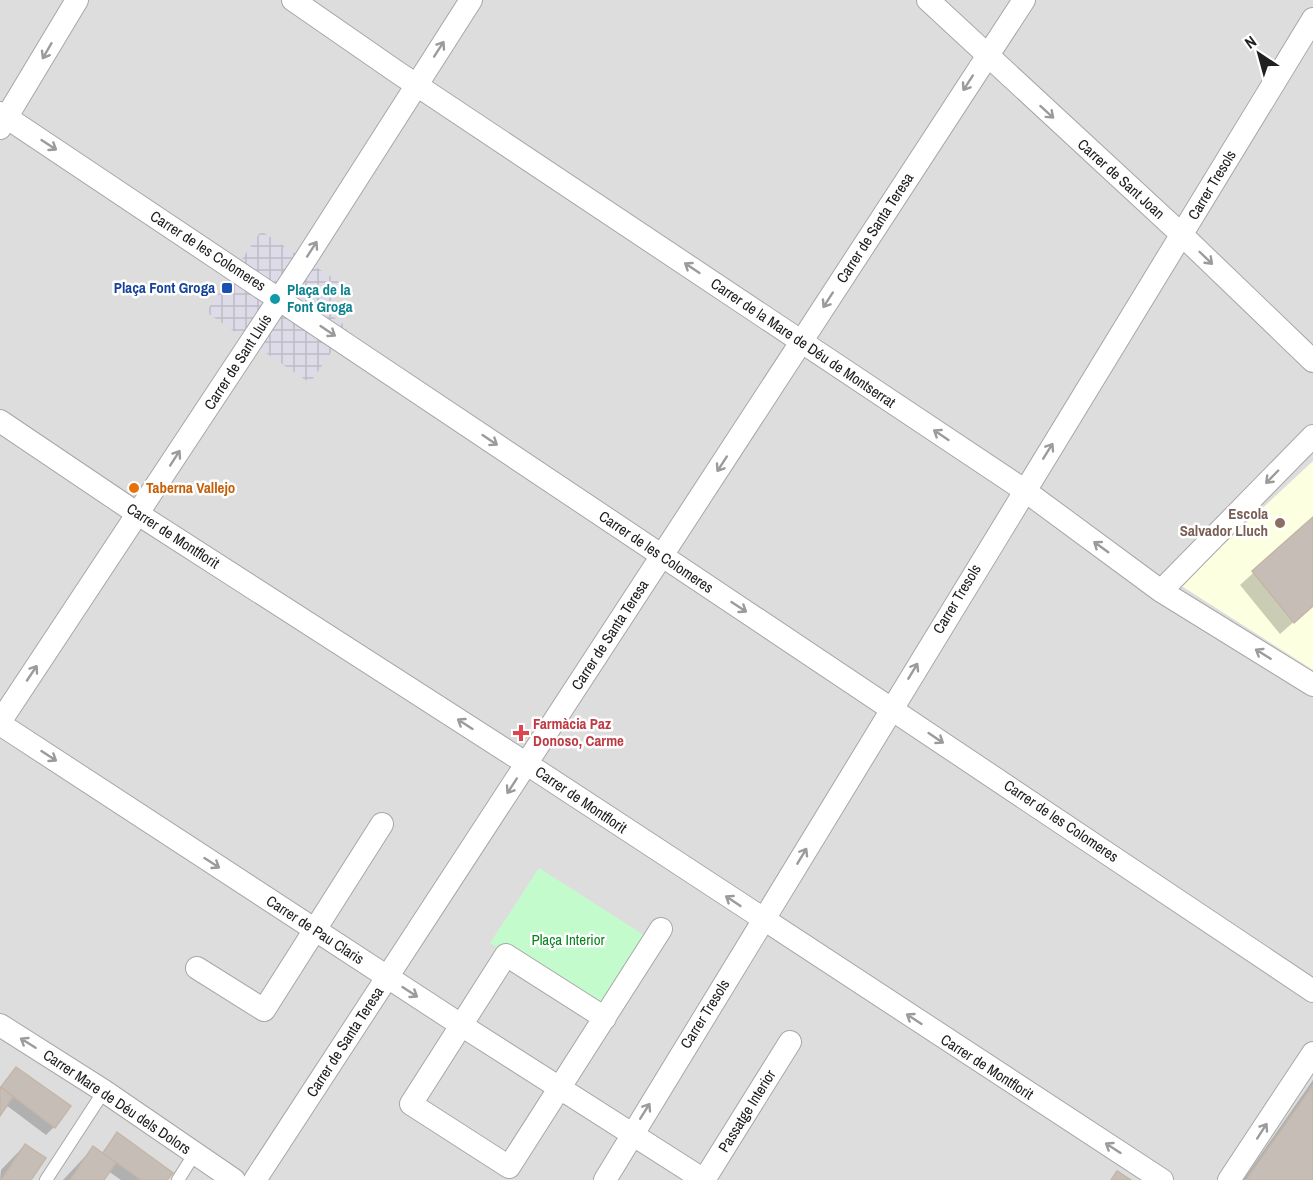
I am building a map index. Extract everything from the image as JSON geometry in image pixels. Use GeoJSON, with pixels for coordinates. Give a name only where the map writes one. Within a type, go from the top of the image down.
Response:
{"type":"FeatureCollection","features":[{"type":"Feature","properties":{"kind":"street"},"geometry":{"type":"LineString","coordinates":[[2,119],[77,0]]}},
{"type":"Feature","properties":{"kind":"street","name":"Carrer de la Mare de Déu de Montserrat"},"geometry":{"type":"LineString","coordinates":[[293,0],[416,85],[1024,490],[1161,591],[1313,685]]}},
{"type":"Feature","properties":{"kind":"street","name":"Carrer de Sant Lluís"},"geometry":{"type":"LineString","coordinates":[[0,723],[280,298],[471,0]]}},
{"type":"Feature","properties":{"kind":"street","name":"Carrer de Sant Joan"},"geometry":{"type":"LineString","coordinates":[[928,0],[1181,234],[1313,361]]}},
{"type":"Feature","properties":{"kind":"street","name":"Carrer de Santa Teresa"},"geometry":{"type":"LineString","coordinates":[[255,1180],[986,55],[1024,0]]}},
{"type":"Feature","properties":{"kind":"street","name":"Carrer Tresols"},"geometry":{"type":"LineString","coordinates":[[605,1180],[891,707],[1313,19]]}},
{"type":"Feature","properties":{"kind":"street","name":"Carrer de les Colomeres"},"geometry":{"type":"LineString","coordinates":[[2,119],[280,298],[1313,991]]}},
{"type":"Feature","properties":{"kind":"street","name":"Carrer de Montflorit"},"geometry":{"type":"LineString","coordinates":[[0,421],[138,514],[527,764],[763,921],[1162,1180]]}},
{"type":"Feature","properties":{"kind":"street"},"geometry":{"type":"LineString","coordinates":[[1161,591],[1313,436]]}},
{"type":"Feature","properties":{"kind":"street","name":"Carrer de Pau Claris"},"geometry":{"type":"LineString","coordinates":[[0,723],[631,1135]]}},
{"type":"Feature","properties":{"kind":"street"},"geometry":{"type":"LineString","coordinates":[[197,968],[264,1010],[382,824]]}},
{"type":"Feature","properties":{"kind":"street"},"geometry":{"type":"LineString","coordinates":[[604,1018],[506,955],[411,1104],[509,1167],[661,929]]}},
{"type":"Feature","properties":{"kind":"street","name":"Carrer Mare de Déu dels Dolors"},"geometry":{"type":"LineString","coordinates":[[0,1025],[104,1091],[234,1180]]}},
{"type":"Feature","properties":{"kind":"street","name":"Passatge Interior"},"geometry":{"type":"LineString","coordinates":[[631,1135],[704,1180],[790,1042]]}},
{"type":"Feature","properties":{"kind":"street"},"geometry":{"type":"LineString","coordinates":[[1229,1180],[1313,1053]]}},
{"type":"Feature","properties":{"kind":"lane"},"geometry":{"type":"LineString","coordinates":[[46,1180],[104,1091]]}},
{"type":"Feature","properties":{"kind":"lane"},"geometry":{"type":"LineString","coordinates":[[178,1180],[195,1153]]}},
{"type":"Feature","properties":{"kind":"shaded area"},"geometry":{"type":"Polygon","coordinates":[[[0,0],[1313,0],[1313,1180],[0,1180],[0,0]]]}},
{"type":"Feature","properties":{"kind":"shaded area","name":"Plaça de la Font Groga"},"geometry":{"type":"Polygon","coordinates":[[[261,231],[345,286],[327,312],[348,328],[310,383],[206,312],[261,231]]]}},
{"type":"Feature","properties":{"kind":"shaded area","name":"Escola Salvador Lluch"},"geometry":{"type":"Polygon","coordinates":[[[1313,461],[1313,670],[1180,585],[1313,461]]]}},
{"type":"Feature","properties":{"kind":"green space","name":"Plaça Interior"},"geometry":{"type":"Polygon","coordinates":[[[539,868],[647,937],[597,1013],[490,943],[539,868]]]}},
{"type":"Feature","properties":{"kind":"building"},"geometry":{"type":"Polygon","coordinates":[[[1313,517],[1313,606],[1294,623],[1252,571],[1313,517]]]}},
{"type":"Feature","properties":{"kind":"building"},"geometry":{"type":"Polygon","coordinates":[[[16,1067],[71,1106],[55,1128],[1,1087],[16,1067]]]}},
{"type":"Feature","properties":{"kind":"building"},"geometry":{"type":"Polygon","coordinates":[[[1313,1085],[1313,1180],[1246,1180],[1313,1085]]]}},
{"type":"Feature","properties":{"kind":"building"},"geometry":{"type":"Polygon","coordinates":[[[0,1087],[13,1097],[0,1116],[0,1087]]]}},
{"type":"Feature","properties":{"kind":"building"},"geometry":{"type":"Polygon","coordinates":[[[117,1132],[173,1173],[167,1180],[141,1180],[103,1153],[117,1132]]]}},
{"type":"Feature","properties":{"kind":"building"},"geometry":{"type":"Polygon","coordinates":[[[25,1144],[46,1158],[31,1180],[1,1180],[25,1144]]]}},
{"type":"Feature","properties":{"kind":"building"},"geometry":{"type":"Polygon","coordinates":[[[93,1146],[116,1163],[104,1180],[70,1180],[93,1146]]]}},
{"type":"Feature","properties":{"kind":"building"},"geometry":{"type":"Polygon","coordinates":[[[1117,1171],[1131,1180],[1111,1180],[1117,1171]]]}},
{"type":"Feature","properties":{"kind":"place","name":"Plaça Font Groga"},"geometry":{"type":"Point","coordinates":[227,288]}},
{"type":"Feature","properties":{"kind":"place","name":"Plaça de la Font Groga"},"geometry":{"type":"Point","coordinates":[275,299]}},
{"type":"Feature","properties":{"kind":"place","name":"Taberna Vallejo"},"geometry":{"type":"Point","coordinates":[134,488]}},
{"type":"Feature","properties":{"kind":"place","name":"Escola Salvador Lluch"},"geometry":{"type":"Point","coordinates":[1280,523]}},
{"type":"Feature","properties":{"kind":"place","name":"Farmàcia Paz Donoso, Carme"},"geometry":{"type":"Point","coordinates":[521,733]}}]}
